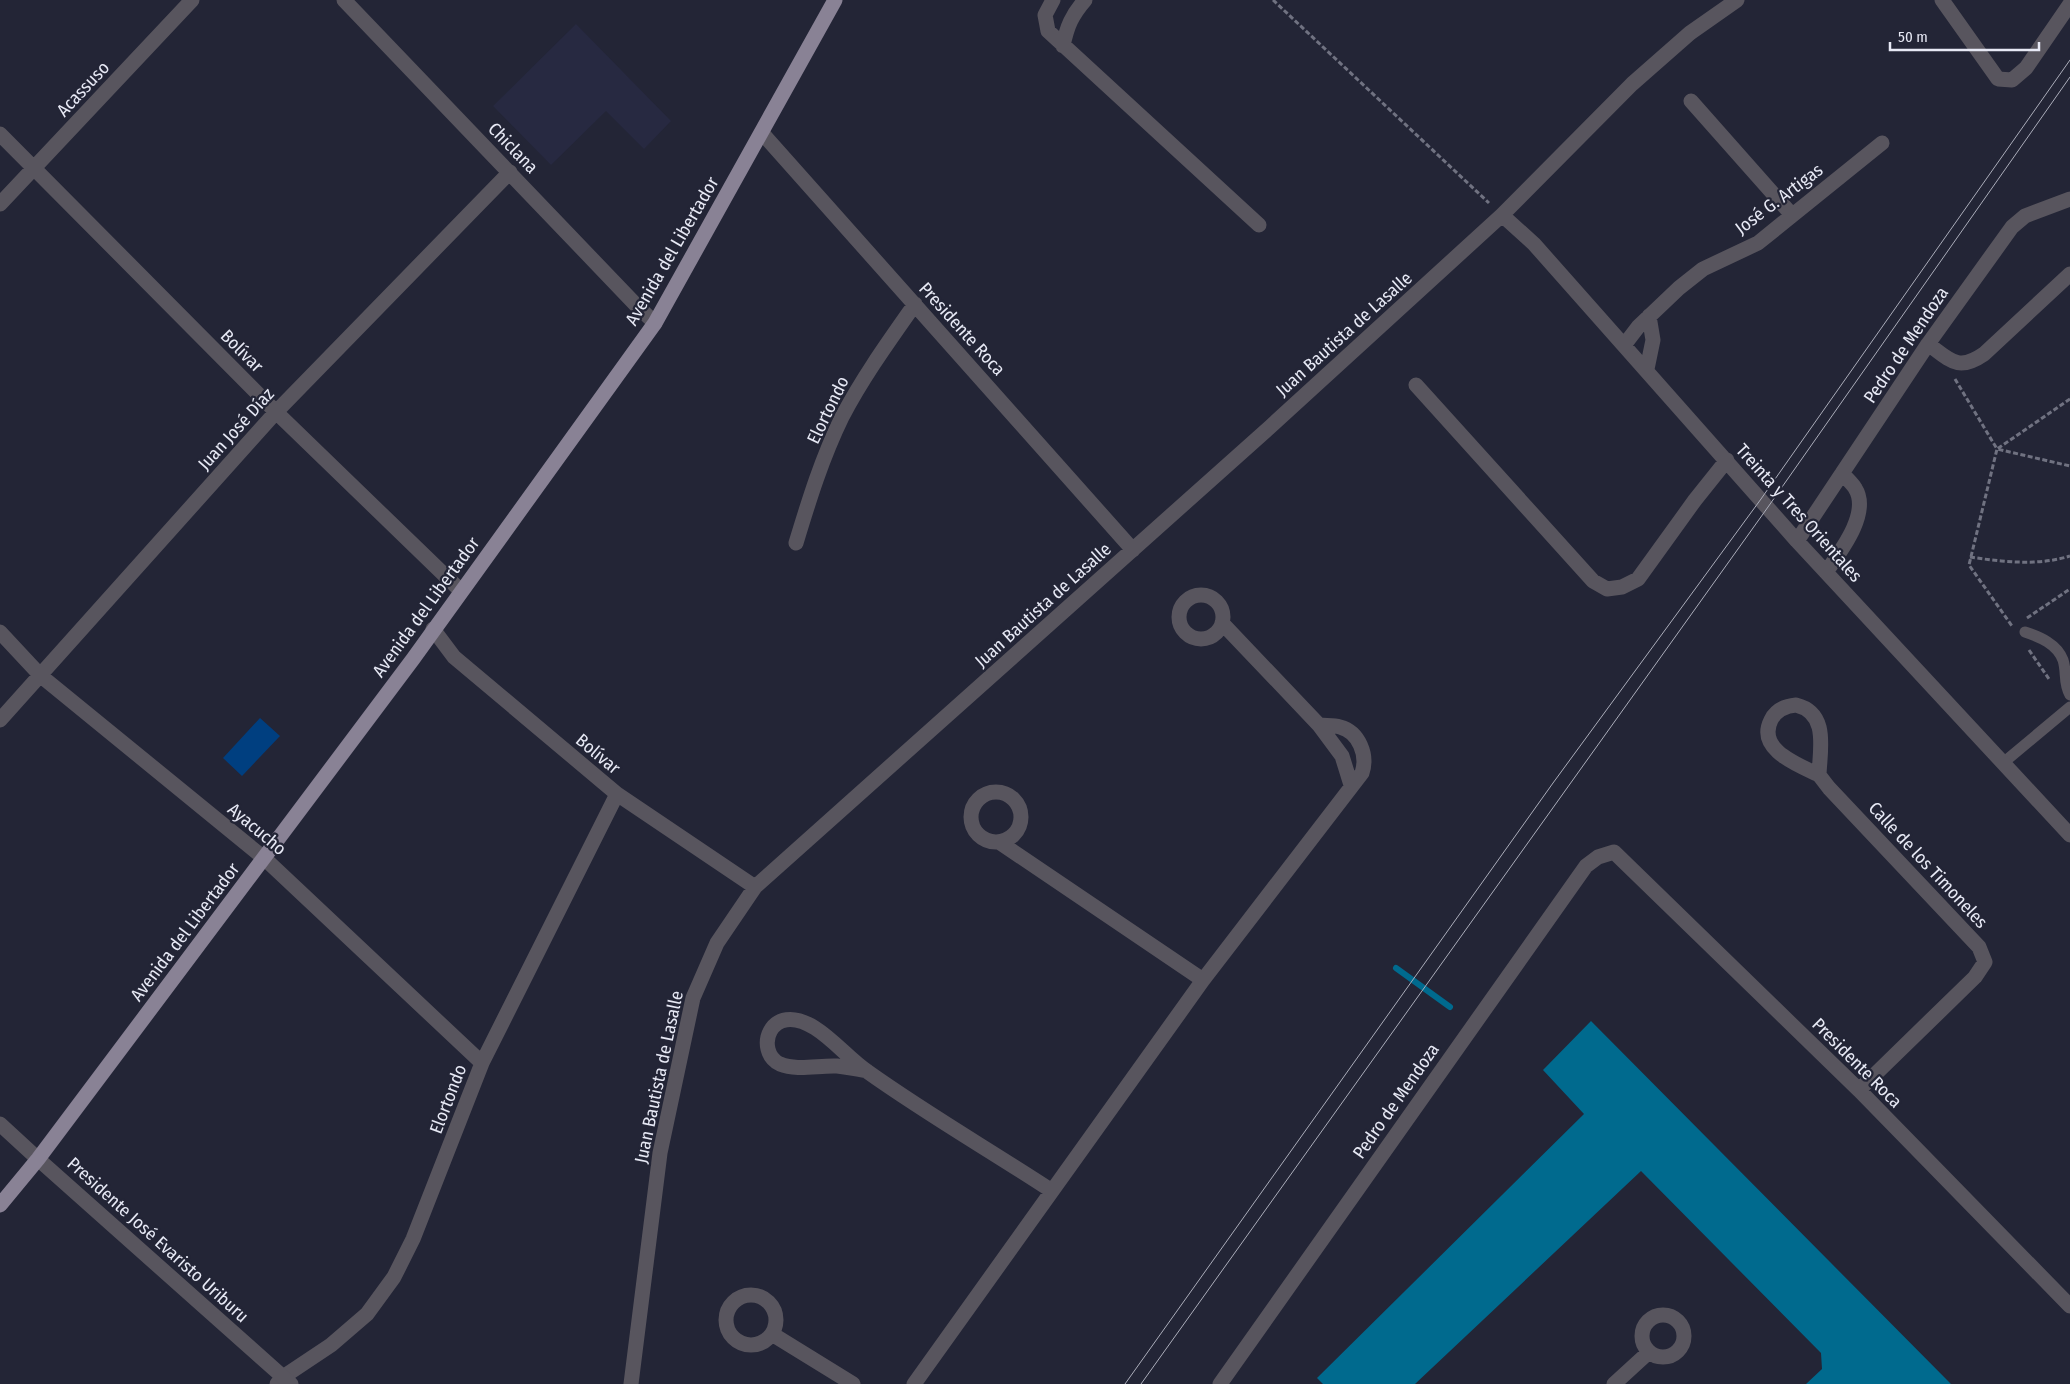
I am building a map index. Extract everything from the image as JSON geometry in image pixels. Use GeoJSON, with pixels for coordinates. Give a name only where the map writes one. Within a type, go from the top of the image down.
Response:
{"type":"FeatureCollection","features":[{"type":"Feature","properties":{"kind":"main road","name":"Avenida del Libertador"},"geometry":{"type":"LineString","coordinates":[[0,1205],[38,1160],[434,629],[655,322],[762,133],[829,3]]}},
{"type":"Feature","properties":{"kind":"street","name":"Acassuso"},"geometry":{"type":"LineString","coordinates":[[0,204],[192,0]]}},
{"type":"Feature","properties":{"kind":"street","name":"Chiclana"},"geometry":{"type":"LineString","coordinates":[[344,0],[636,305],[655,322]]}},
{"type":"Feature","properties":{"kind":"street"},"geometry":{"type":"LineString","coordinates":[[1053,0],[1045,14],[1048,31],[1259,225]]}},
{"type":"Feature","properties":{"kind":"street"},"geometry":{"type":"LineString","coordinates":[[1058,0],[1074,13]]}},
{"type":"Feature","properties":{"kind":"street"},"geometry":{"type":"LineString","coordinates":[[1063,46],[1067,26],[1074,13],[1085,0]]}},
{"type":"Feature","properties":{"kind":"street","name":"Juan Bautista de Lasalle"},"geometry":{"type":"LineString","coordinates":[[631,1384],[660,1153],[693,998],[717,943],[755,887],[1133,550],[1502,215],[1632,84],[1690,33],[1737,0]]}},
{"type":"Feature","properties":{"kind":"street"},"geometry":{"type":"LineString","coordinates":[[1942,0],[1998,79],[2012,80],[2026,68],[2070,4]]}},
{"type":"Feature","properties":{"kind":"street"},"geometry":{"type":"LineString","coordinates":[[1691,101],[1792,215]]}},
{"type":"Feature","properties":{"kind":"street","name":"Presidente Roca"},"geometry":{"type":"LineString","coordinates":[[762,133],[1133,550]]}},
{"type":"Feature","properties":{"kind":"street","name":"Bolívar"},"geometry":{"type":"LineString","coordinates":[[0,134],[276,412],[461,590]]}},
{"type":"Feature","properties":{"kind":"street","name":"José G. Artigas"},"geometry":{"type":"LineString","coordinates":[[1625,344],[1679,288],[1703,269],[1758,243],[1882,143]]}},
{"type":"Feature","properties":{"kind":"street","name":"Juan José Díaz"},"geometry":{"type":"LineString","coordinates":[[0,720],[42,676],[276,412],[510,172]]}},
{"type":"Feature","properties":{"kind":"street","name":"Pedro de Mendoza"},"geometry":{"type":"LineString","coordinates":[[1797,541],[1928,344],[2012,227],[2025,216],[2070,199]]}},
{"type":"Feature","properties":{"kind":"street","name":"Treinta y Tres Orientales"},"geometry":{"type":"LineString","coordinates":[[1502,215],[1534,244],[1625,344],[1797,541],[2070,835]]}},
{"type":"Feature","properties":{"kind":"street"},"geometry":{"type":"LineString","coordinates":[[1928,344],[1959,364],[1971,363],[1984,354],[2070,274]]}},
{"type":"Feature","properties":{"kind":"street","name":"Elortondo"},"geometry":{"type":"LineString","coordinates":[[796,543],[816,479],[842,417],[876,359],[915,304]]}},
{"type":"Feature","properties":{"kind":"street"},"geometry":{"type":"LineString","coordinates":[[1646,369],[1653,340],[1650,316]]}},
{"type":"Feature","properties":{"kind":"street"},"geometry":{"type":"LineString","coordinates":[[1416,385],[1593,581],[1607,589],[1622,587],[1638,579],[1695,500],[1727,460]]}},
{"type":"Feature","properties":{"kind":"street"},"geometry":{"type":"LineString","coordinates":[[1826,572],[1851,536],[1859,508],[1856,489],[1842,473]]}},
{"type":"Feature","properties":{"kind":"street"},"geometry":{"type":"LineString","coordinates":[[1222,623],[1319,725],[1342,756],[1351,785]]}},
{"type":"Feature","properties":{"kind":"street","name":"Bolívar"},"geometry":{"type":"LineString","coordinates":[[434,629],[454,657],[617,794],[755,887]]}},
{"type":"Feature","properties":{"kind":"street","name":"Ayacucho"},"geometry":{"type":"LineString","coordinates":[[0,632],[42,676],[264,858],[482,1063]]}},
{"type":"Feature","properties":{"kind":"street"},"geometry":{"type":"LineString","coordinates":[[1796,705],[1804,707],[1816,718],[1821,741],[1819,775],[1782,755],[1770,741],[1769,723],[1780,709],[1796,705]]}},
{"type":"Feature","properties":{"kind":"street"},"geometry":{"type":"LineString","coordinates":[[914,1384],[1203,980],[1362,773],[1365,762],[1362,748],[1351,732],[1340,727],[1319,725]]}},
{"type":"Feature","properties":{"kind":"street","name":"Calle de los Timoneles"},"geometry":{"type":"LineString","coordinates":[[1819,775],[1828,788],[1980,947],[1984,962],[1975,977],[1859,1090]]}},
{"type":"Feature","properties":{"kind":"street","name":"Elortondo"},"geometry":{"type":"LineString","coordinates":[[283,1382],[331,1345],[366,1314],[394,1277],[413,1239],[482,1063],[617,794]]}},
{"type":"Feature","properties":{"kind":"street"},"geometry":{"type":"LineString","coordinates":[[1000,842],[1203,980]]}},
{"type":"Feature","properties":{"kind":"street","name":"Presidente Roca"},"geometry":{"type":"LineString","coordinates":[[1614,852],[1859,1090],[2070,1306]]}},
{"type":"Feature","properties":{"kind":"street","name":"Pedro de Mendoza"},"geometry":{"type":"LineString","coordinates":[[1220,1384],[1586,866],[1598,857],[1614,852]]}},
{"type":"Feature","properties":{"kind":"street"},"geometry":{"type":"LineString","coordinates":[[867,1071],[838,1066],[790,1067],[779,1063],[768,1048],[768,1034],[773,1026],[789,1018],[803,1021],[821,1032],[867,1071],[1052,1191]]}},
{"type":"Feature","properties":{"kind":"street","name":"Presidente José Evaristo Uriburu"},"geometry":{"type":"LineString","coordinates":[[0,1124],[283,1382]]}},
{"type":"Feature","properties":{"kind":"street"},"geometry":{"type":"LineString","coordinates":[[772,1334],[853,1384]]}},
{"type":"Feature","properties":{"kind":"street"},"geometry":{"type":"LineString","coordinates":[[1614,1384],[1649,1352]]}},
{"type":"Feature","properties":{"kind":"lane"},"geometry":{"type":"LineString","coordinates":[[2025,638],[2049,642],[2066,657],[2065,686],[2070,695]]}},
{"type":"Feature","properties":{"kind":"lane"},"geometry":{"type":"LineString","coordinates":[[2003,763],[2070,707]]}},
{"type":"Feature","properties":{"kind":"path"},"geometry":{"type":"LineString","coordinates":[[1273,0],[1502,215]]}},
{"type":"Feature","properties":{"kind":"path"},"geometry":{"type":"LineString","coordinates":[[1959,364],[1955,382],[1997,449],[2070,466]]}},
{"type":"Feature","properties":{"kind":"path"},"geometry":{"type":"LineString","coordinates":[[2070,399],[1997,449],[1969,565],[2013,627],[2070,589]]}},
{"type":"Feature","properties":{"kind":"path"},"geometry":{"type":"LineString","coordinates":[[1970,557],[2007,562],[2056,561],[2070,556]]}},
{"type":"Feature","properties":{"kind":"path"},"geometry":{"type":"LineString","coordinates":[[2025,638],[2052,683]]}},
{"type":"Feature","properties":{"kind":"shaded area"},"geometry":{"type":"Polygon","coordinates":[[[576,24],[671,121],[644,149],[606,111],[551,165],[493,106],[576,24]]]}},
{"type":"Feature","properties":{"kind":"water"},"geometry":{"type":"Polygon","coordinates":[[[1591,1021],[1951,1384],[1806,1384],[1822,1369],[1821,1353],[1641,1171],[1415,1384],[1323,1384],[1317,1378],[1584,1114],[1543,1070],[1591,1021]]]}},
{"type":"Feature","properties":{"kind":"building"},"geometry":{"type":"Polygon","coordinates":[[[260,718],[280,736],[242,776],[223,758],[260,718]]]}},
{"type":"Feature","properties":{"kind":"waterway"},"geometry":{"type":"LineString","coordinates":[[1396,968],[1450,1007]]}},
{"type":"Feature","properties":{"kind":"tram line"},"geometry":{"type":"LineString","coordinates":[[1125,1384],[1553,783],[1761,499],[2070,60]]}},
{"type":"Feature","properties":{"kind":"tram line"},"geometry":{"type":"LineString","coordinates":[[1141,1384],[1768,507],[2070,77]]}}]}
